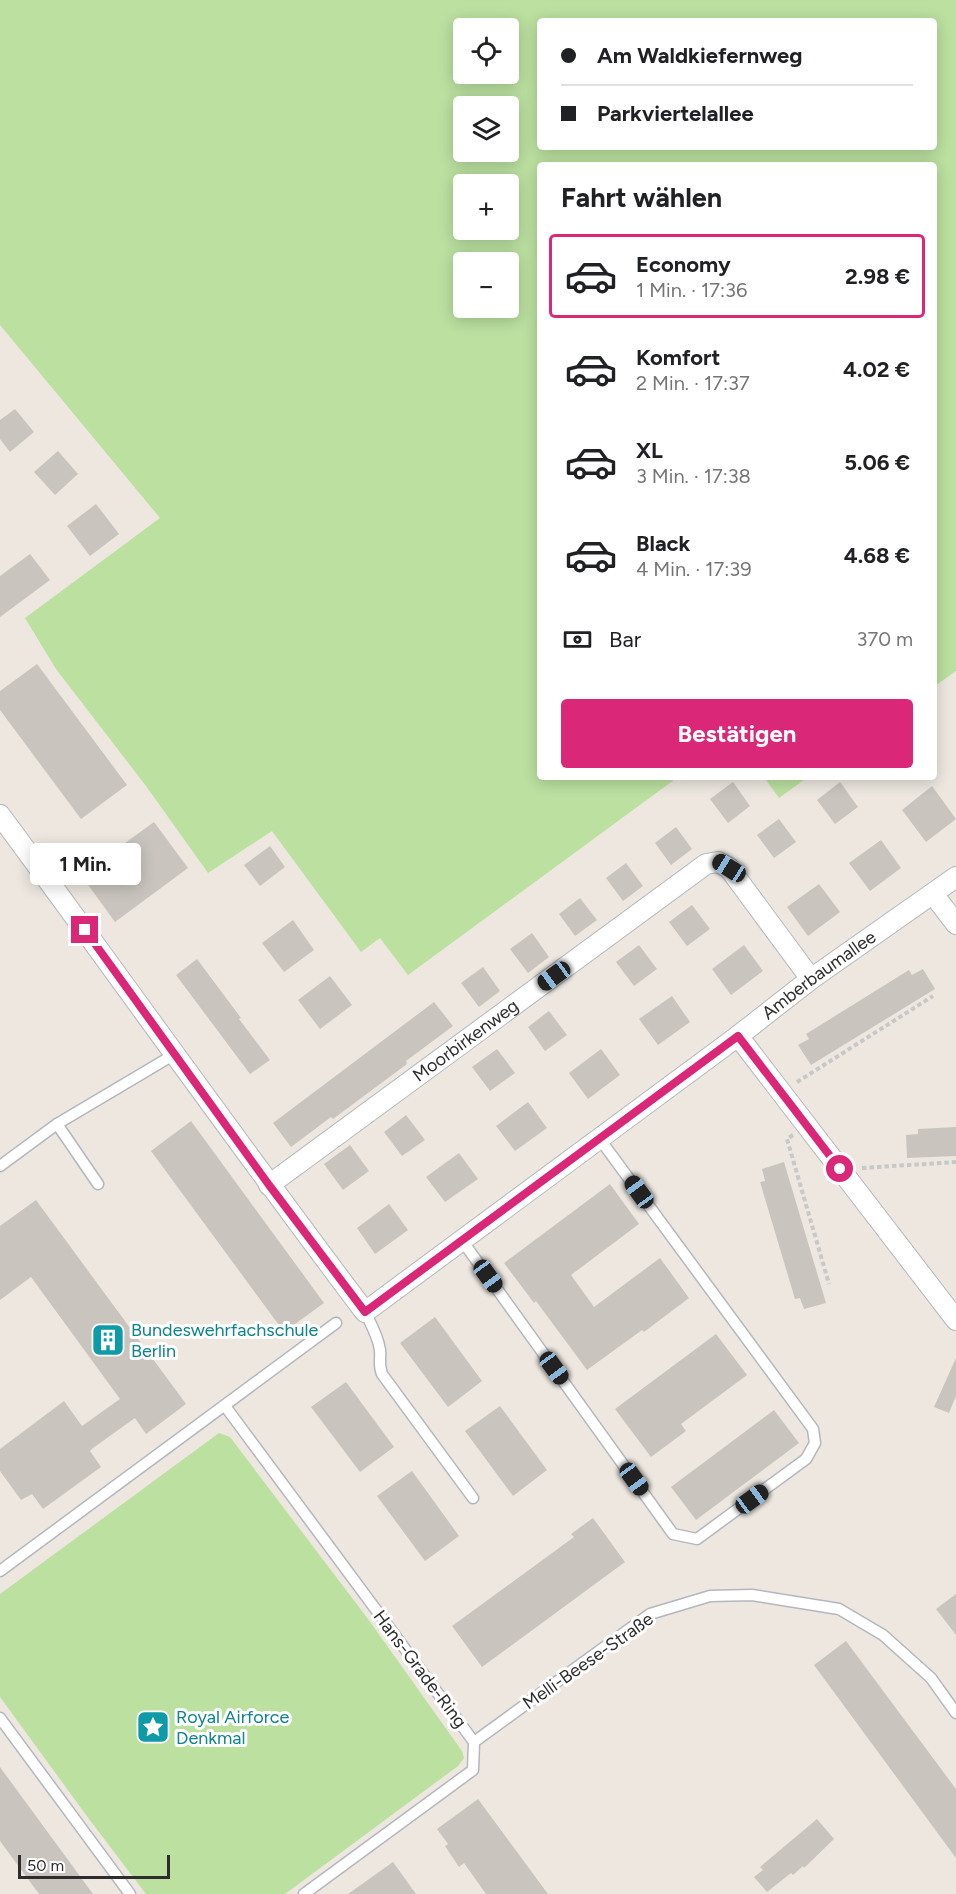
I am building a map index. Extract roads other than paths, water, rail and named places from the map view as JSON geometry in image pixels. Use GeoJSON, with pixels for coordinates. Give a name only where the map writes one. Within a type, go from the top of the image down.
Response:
{"type":"FeatureCollection","features":[{"type":"Feature","properties":{"kind":"street"},"geometry":{"type":"LineString","coordinates":[[0,815],[176,1054],[269,1185],[365,1312]]}},
{"type":"Feature","properties":{"kind":"street","name":"Moorbirkenweg"},"geometry":{"type":"LineString","coordinates":[[269,1185],[706,864],[718,862],[729,868],[812,979]]}},
{"type":"Feature","properties":{"kind":"street","name":"Amberbaumallee"},"geometry":{"type":"LineString","coordinates":[[365,1312],[812,979],[956,877]]}},
{"type":"Feature","properties":{"kind":"street"},"geometry":{"type":"LineString","coordinates":[[933,894],[956,924]]}},
{"type":"Feature","properties":{"kind":"street"},"geometry":{"type":"LineString","coordinates":[[738,1036],[956,1320]]}},
{"type":"Feature","properties":{"kind":"lane"},"geometry":{"type":"LineString","coordinates":[[0,1166],[57,1124],[176,1054]]}},
{"type":"Feature","properties":{"kind":"lane"},"geometry":{"type":"LineString","coordinates":[[57,1124],[98,1184]]}},
{"type":"Feature","properties":{"kind":"lane"},"geometry":{"type":"LineString","coordinates":[[461,1239],[673,1534],[697,1539],[779,1479],[806,1459],[815,1443],[813,1430],[599,1138]]}},
{"type":"Feature","properties":{"kind":"lane"},"geometry":{"type":"LineString","coordinates":[[365,1312],[376,1335],[380,1351],[378,1364],[382,1374],[473,1498]]}},
{"type":"Feature","properties":{"kind":"lane"},"geometry":{"type":"LineString","coordinates":[[0,1571],[336,1323]]}},
{"type":"Feature","properties":{"kind":"lane","name":"Hans-Grade-Ring"},"geometry":{"type":"LineString","coordinates":[[225,1406],[474,1742],[472,1770],[304,1894]]}},
{"type":"Feature","properties":{"kind":"lane","name":"Melli-Beese-Straße"},"geometry":{"type":"LineString","coordinates":[[474,1742],[650,1614],[710,1596],[752,1594],[839,1610],[883,1635],[931,1678],[956,1713]]}},
{"type":"Feature","properties":{"kind":"lane"},"geometry":{"type":"LineString","coordinates":[[0,1718],[130,1894]]}},
{"type":"Feature","properties":{"kind":"place","name":"Bundeswehrfachschule Berlin"},"geometry":{"type":"Point","coordinates":[108,1340]}},
{"type":"Feature","properties":{"kind":"place","name":"Royal Airforce Denkmal"},"geometry":{"type":"Point","coordinates":[153,1727]}}]}
